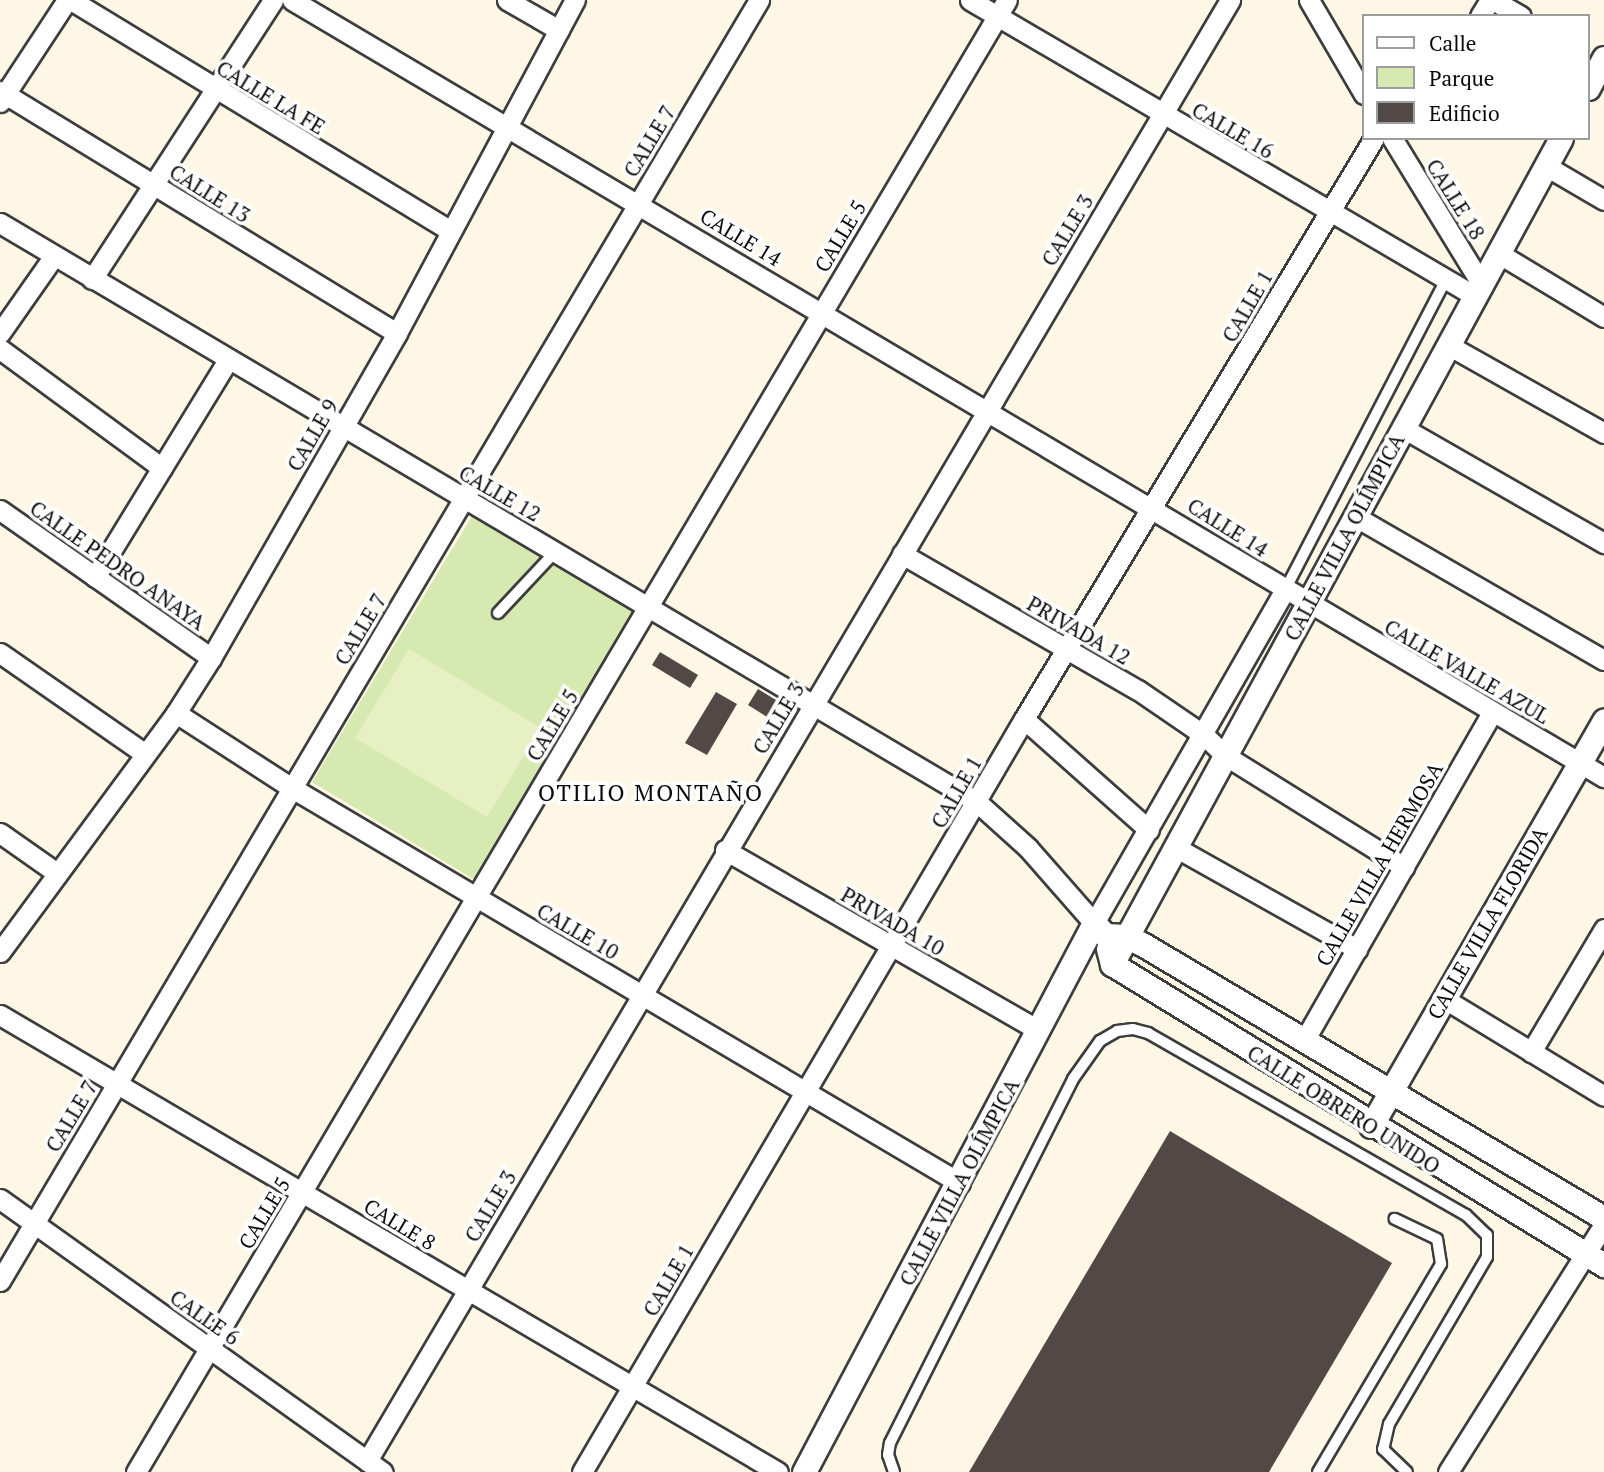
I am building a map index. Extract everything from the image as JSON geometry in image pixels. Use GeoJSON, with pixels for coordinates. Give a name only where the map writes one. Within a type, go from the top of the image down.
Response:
{"type":"FeatureCollection","features":[{"type":"Feature","properties":{"kind":"street","name":"CALLE LA FE"},"geometry":{"type":"LineString","coordinates":[[69,0],[450,230]]}},
{"type":"Feature","properties":{"kind":"street"},"geometry":{"type":"LineString","coordinates":[[2,95],[69,0]]}},
{"type":"Feature","properties":{"kind":"street"},"geometry":{"type":"LineString","coordinates":[[92,279],[273,0]]}},
{"type":"Feature","properties":{"kind":"street","name":"CALLE 14"},"geometry":{"type":"LineString","coordinates":[[292,0],[505,127],[639,202],[1154,508],[1308,604]]}},
{"type":"Feature","properties":{"kind":"street"},"geometry":{"type":"LineString","coordinates":[[507,0],[559,30]]}},
{"type":"Feature","properties":{"kind":"street","name":"CALLE 9"},"geometry":{"type":"LineString","coordinates":[[0,952],[176,713],[211,658],[397,333],[575,0]]}},
{"type":"Feature","properties":{"kind":"street","name":"CALLE 7"},"geometry":{"type":"LineString","coordinates":[[0,1281],[759,0]]}},
{"type":"Feature","properties":{"kind":"street","name":"CALLE 16"},"geometry":{"type":"LineString","coordinates":[[970,0],[1002,8],[1161,114],[1446,280],[1478,289]]}},
{"type":"Feature","properties":{"kind":"street","name":"CALLE 3"},"geometry":{"type":"LineString","coordinates":[[375,1466],[467,1290],[1230,0]]}},
{"type":"Feature","properties":{"kind":"street"},"geometry":{"type":"LineString","coordinates":[[1309,0],[1362,91]]}},
{"type":"Feature","properties":{"kind":"street"},"geometry":{"type":"LineString","coordinates":[[1491,0],[1517,14]]}},
{"type":"Feature","properties":{"kind":"street","name":"CALLE 5"},"geometry":{"type":"LineString","coordinates":[[136,1472],[1002,8]]}},
{"type":"Feature","properties":{"kind":"street","name":"CALLE 13"},"geometry":{"type":"LineString","coordinates":[[2,95],[397,333]]}},
{"type":"Feature","properties":{"kind":"street","name":"CALLE 1"},"geometry":{"type":"LineString","coordinates":[[582,1472],[1024,719],[1154,508],[1373,140]]}},
{"type":"Feature","properties":{"kind":"street","name":"CALLE VILLA OLÍMPICA"},"geometry":{"type":"LineString","coordinates":[[804,1472],[960,1183],[1038,1030],[1109,931],[1175,848],[1560,140]]}},
{"type":"Feature","properties":{"kind":"street","name":"CALLE 18"},"geometry":{"type":"LineString","coordinates":[[1398,142],[1478,289]]}},
{"type":"Feature","properties":{"kind":"street"},"geometry":{"type":"LineString","coordinates":[[1546,166],[1604,200]]}},
{"type":"Feature","properties":{"kind":"street","name":"CALLE 12"},"geometry":{"type":"LineString","coordinates":[[0,223],[977,802]]}},
{"type":"Feature","properties":{"kind":"street"},"geometry":{"type":"LineString","coordinates":[[1498,253],[1604,317]]}},
{"type":"Feature","properties":{"kind":"street"},"geometry":{"type":"LineString","coordinates":[[0,333],[54,256]]}},
{"type":"Feature","properties":{"kind":"street"},"geometry":{"type":"LineString","coordinates":[[1448,345],[1604,433]]}},
{"type":"Feature","properties":{"kind":"street"},"geometry":{"type":"LineString","coordinates":[[0,349],[162,468]]}},
{"type":"Feature","properties":{"kind":"street"},"geometry":{"type":"LineString","coordinates":[[95,577],[228,360]]}},
{"type":"Feature","properties":{"kind":"street"},"geometry":{"type":"LineString","coordinates":[[1403,428],[1604,543]]}},
{"type":"Feature","properties":{"kind":"street","name":"CALLE PEDRO ANAYA"},"geometry":{"type":"LineString","coordinates":[[0,510],[211,658]]}},
{"type":"Feature","properties":{"kind":"street"},"geometry":{"type":"LineString","coordinates":[[1356,517],[1604,660]]}},
{"type":"Feature","properties":{"kind":"street","name":"PRIVADA 12"},"geometry":{"type":"LineString","coordinates":[[902,554],[1067,648],[1204,735],[1226,756],[1404,867]]}},
{"type":"Feature","properties":{"kind":"street"},"geometry":{"type":"LineString","coordinates":[[1109,931],[1149,830],[1285,590]]}},
{"type":"Feature","properties":{"kind":"street","name":"CALLE VALLE AZUL"},"geometry":{"type":"LineString","coordinates":[[1308,604],[1604,777]]}},
{"type":"Feature","properties":{"kind":"street"},"geometry":{"type":"LineString","coordinates":[[0,653],[144,753]]}},
{"type":"Feature","properties":{"kind":"street","name":"CALLE 10"},"geometry":{"type":"LineString","coordinates":[[176,713],[292,788],[960,1183]]}},
{"type":"Feature","properties":{"kind":"street","name":"CALLE VILLA HERMOSA"},"geometry":{"type":"LineString","coordinates":[[1306,1039],[1492,713]]}},
{"type":"Feature","properties":{"kind":"street"},"geometry":{"type":"LineString","coordinates":[[1024,719],[1149,830]]}},
{"type":"Feature","properties":{"kind":"street","name":"CALLE VILLA FLORIDA"},"geometry":{"type":"LineString","coordinates":[[1371,1126],[1604,720]]}},
{"type":"Feature","properties":{"kind":"street","name":"CALLE OBRERO UNIDO"},"geometry":{"type":"LineString","coordinates":[[977,802],[1028,848],[1109,931],[1306,1039],[1604,1218]]}},
{"type":"Feature","properties":{"kind":"street"},"geometry":{"type":"LineString","coordinates":[[0,833],[57,873]]}},
{"type":"Feature","properties":{"kind":"street"},"geometry":{"type":"LineString","coordinates":[[1175,848],[1357,949]]}},
{"type":"Feature","properties":{"kind":"street","name":"PRIVADA 10"},"geometry":{"type":"LineString","coordinates":[[725,850],[1038,1030]]}},
{"type":"Feature","properties":{"kind":"street"},"geometry":{"type":"LineString","coordinates":[[1531,1052],[1604,929]]}},
{"type":"Feature","properties":{"kind":"street","name":"CALLE OBRERO UNIDO"},"geometry":{"type":"LineString","coordinates":[[1109,931],[1112,964],[1371,1126],[1595,1260]]}},
{"type":"Feature","properties":{"kind":"street"},"geometry":{"type":"LineString","coordinates":[[1443,998],[1604,1096]]}},
{"type":"Feature","properties":{"kind":"street","name":"CALLE 8"},"geometry":{"type":"LineString","coordinates":[[0,1015],[778,1472]]}},
{"type":"Feature","properties":{"kind":"street","name":"CALLE 6"},"geometry":{"type":"LineString","coordinates":[[0,1199],[375,1466]]}},
{"type":"Feature","properties":{"kind":"street"},"geometry":{"type":"LineString","coordinates":[[1448,1472],[1595,1260],[1604,1224]]}},
{"type":"Feature","properties":{"kind":"lane"},"geometry":{"type":"LineString","coordinates":[[1285,590],[1446,280]]}},
{"type":"Feature","properties":{"kind":"lane"},"geometry":{"type":"LineString","coordinates":[[498,613],[555,552]]}},
{"type":"Feature","properties":{"kind":"lane"},"geometry":{"type":"LineString","coordinates":[[894,1472],[888,1455],[890,1443],[1073,1079],[1100,1041],[1117,1031],[1133,1029],[1148,1033],[1466,1215],[1487,1235],[1487,1258],[1389,1424],[1383,1449],[1407,1472]]}},
{"type":"Feature","properties":{"kind":"lane"},"geometry":{"type":"LineString","coordinates":[[1318,1472],[1441,1264],[1437,1239],[1395,1219]]}},
{"type":"Feature","properties":{"kind":"green space"},"geometry":{"type":"Polygon","coordinates":[[[475,511],[637,608],[475,880],[312,782],[475,511]]]}},
{"type":"Feature","properties":{"kind":"green space"},"geometry":{"type":"Polygon","coordinates":[[[409,649],[541,728],[487,817],[355,738],[409,649]]]}},
{"type":"Feature","properties":{"kind":"building"},"geometry":{"type":"Polygon","coordinates":[[[660,652],[698,675],[690,688],[652,665],[660,652]]]}},
{"type":"Feature","properties":{"kind":"building"},"geometry":{"type":"Polygon","coordinates":[[[758,689],[776,700],[767,717],[748,705],[758,689]]]}},
{"type":"Feature","properties":{"kind":"building"},"geometry":{"type":"Polygon","coordinates":[[[716,692],[737,704],[707,755],[685,743],[716,692]]]}},
{"type":"Feature","properties":{"kind":"building"},"geometry":{"type":"Polygon","coordinates":[[[1170,1131],[1392,1263],[1269,1472],[969,1472],[1170,1131]]]}},
{"type":"Feature","properties":{"kind":"district","name":"OTILIO MONTAÑO"},"geometry":{"type":"Point","coordinates":[651,793]}}]}
